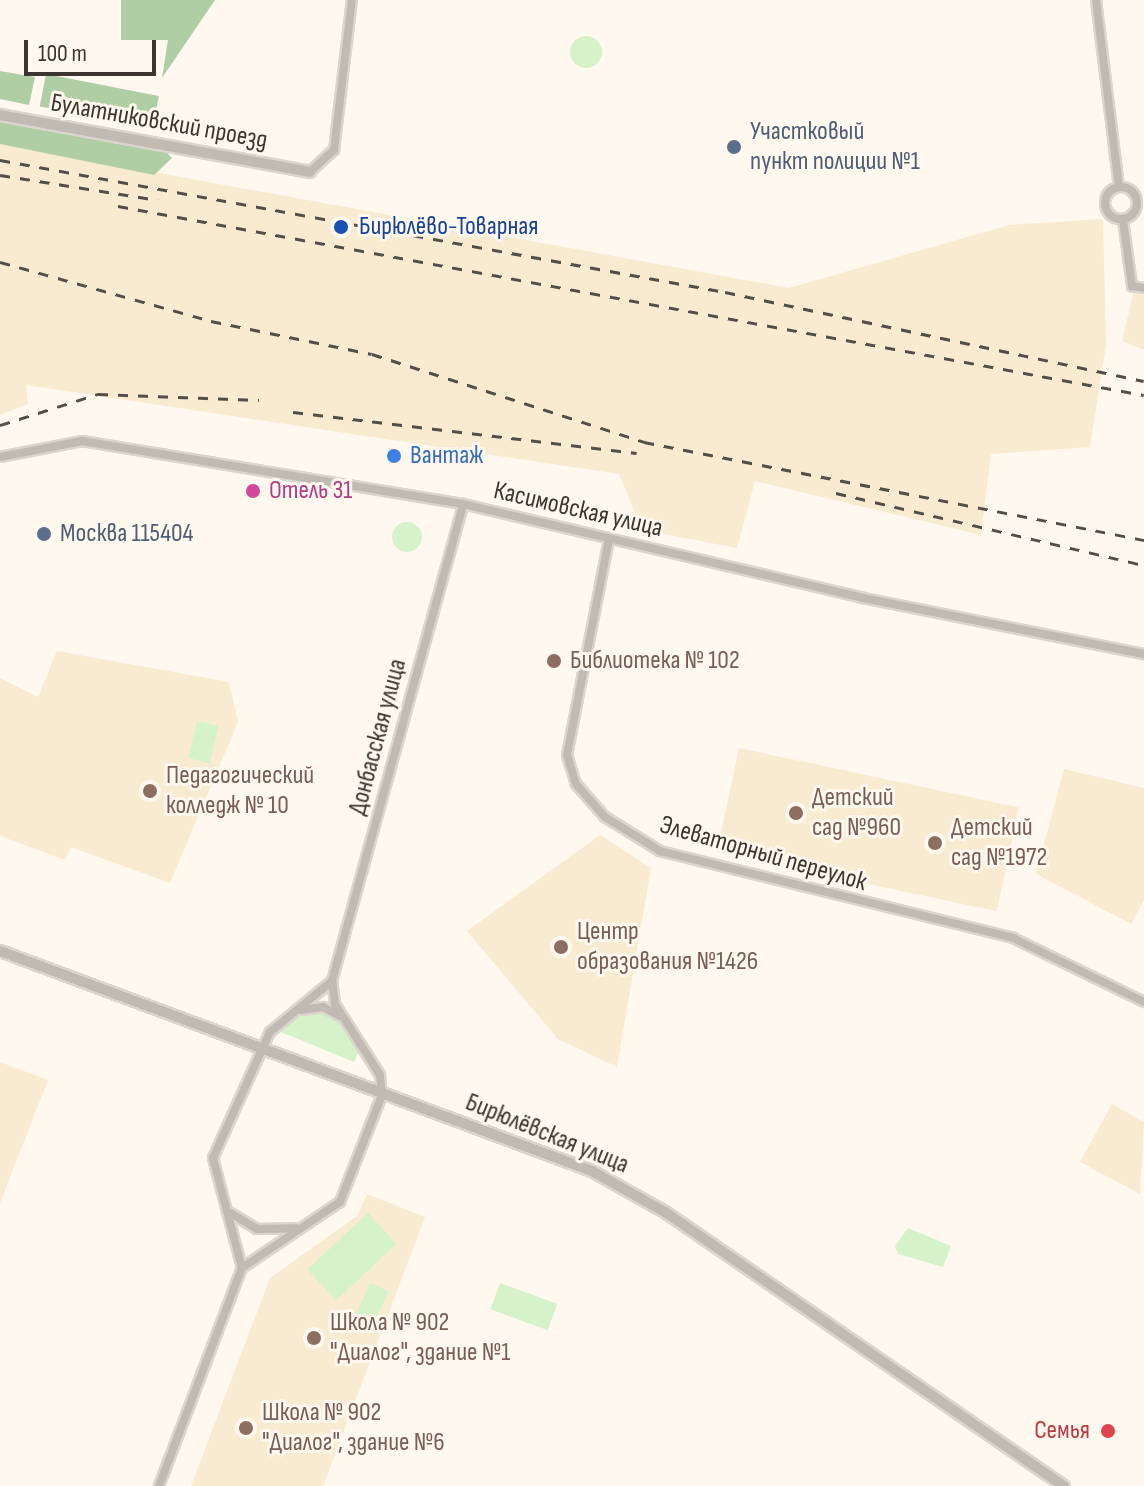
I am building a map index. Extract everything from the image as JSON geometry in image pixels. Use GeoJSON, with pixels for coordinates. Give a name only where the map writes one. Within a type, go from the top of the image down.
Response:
{"type":"FeatureCollection","features":[{"type":"Feature","properties":{"kind":"street"},"geometry":{"type":"LineString","coordinates":[[310,172],[334,150],[352,0]]}},
{"type":"Feature","properties":{"kind":"street"},"geometry":{"type":"LineString","coordinates":[[1096,0],[1119,187],[1105,205],[1123,220],[1132,286],[1144,288]]}},
{"type":"Feature","properties":{"kind":"street","name":"Булатниковский проезд"},"geometry":{"type":"LineString","coordinates":[[0,115],[310,172]]}},
{"type":"Feature","properties":{"kind":"street"},"geometry":{"type":"LineString","coordinates":[[1119,187],[1138,201],[1123,220]]}},
{"type":"Feature","properties":{"kind":"street","name":"Касимовская улица"},"geometry":{"type":"LineString","coordinates":[[0,457],[82,441],[463,504],[609,539],[1144,654]]}},
{"type":"Feature","properties":{"kind":"street","name":"Донбасская улица"},"geometry":{"type":"LineString","coordinates":[[332,981],[463,504]]}},
{"type":"Feature","properties":{"kind":"street","name":"Элеваторный переулок"},"geometry":{"type":"LineString","coordinates":[[609,539],[567,755],[576,784],[605,817],[660,851],[1013,938],[1144,1002]]}},
{"type":"Feature","properties":{"kind":"street","name":"Бирюлёвская улица"},"geometry":{"type":"LineString","coordinates":[[0,951],[610,1180],[1064,1486]]}},
{"type":"Feature","properties":{"kind":"street"},"geometry":{"type":"LineString","coordinates":[[159,1486],[242,1268],[340,1202],[382,1095],[380,1075],[347,1022],[332,981],[294,1012],[260,1048],[213,1158],[242,1268]]}},
{"type":"Feature","properties":{"kind":"street"},"geometry":{"type":"LineString","coordinates":[[294,1012],[323,1007],[347,1022]]}},
{"type":"Feature","properties":{"kind":"street"},"geometry":{"type":"LineString","coordinates":[[227,1210],[257,1229],[301,1227]]}},
{"type":"Feature","properties":{"kind":"shaded area"},"geometry":{"type":"Polygon","coordinates":[[[0,144],[789,288],[1009,225],[1103,219],[1106,345],[1090,447],[991,454],[981,535],[755,481],[737,548],[642,530],[619,474],[26,385],[28,404],[0,415],[0,144]]]}},
{"type":"Feature","properties":{"kind":"shaded area"},"geometry":{"type":"Polygon","coordinates":[[[1134,291],[1144,293],[1144,350],[1122,341],[1134,291]]]}},
{"type":"Feature","properties":{"kind":"shaded area","name":"Педагогический колледж № 10"},"geometry":{"type":"Polygon","coordinates":[[[57,651],[229,682],[238,722],[170,883],[71,847],[65,860],[0,836],[0,678],[38,697],[57,651]]]}},
{"type":"Feature","properties":{"kind":"shaded area"},"geometry":{"type":"Polygon","coordinates":[[[739,748],[1019,807],[997,911],[717,852],[739,748]]]}},
{"type":"Feature","properties":{"kind":"shaded area"},"geometry":{"type":"Polygon","coordinates":[[[1064,769],[1144,788],[1144,900],[1131,924],[1036,874],[1064,769]]]}},
{"type":"Feature","properties":{"kind":"shaded area","name":"Центр образования №1426"},"geometry":{"type":"Polygon","coordinates":[[[600,835],[651,868],[617,1067],[558,1039],[467,931],[600,835]]]}},
{"type":"Feature","properties":{"kind":"shaded area"},"geometry":{"type":"Polygon","coordinates":[[[0,1062],[48,1080],[0,1203],[0,1062]]]}},
{"type":"Feature","properties":{"kind":"shaded area"},"geometry":{"type":"Polygon","coordinates":[[[1112,1104],[1144,1122],[1140,1194],[1080,1162],[1112,1104]]]}},
{"type":"Feature","properties":{"kind":"shaded area","name":"Школа № 902 \"Диалог\", здание №1"},"geometry":{"type":"Polygon","coordinates":[[[367,1194],[425,1217],[323,1486],[191,1486],[270,1278],[357,1216],[367,1194]]]}},
{"type":"Feature","properties":{"kind":"green space"},"geometry":{"type":"Polygon","coordinates":[[[121,0],[215,0],[162,78],[168,40],[121,40],[121,0]]]}},
{"type":"Feature","properties":{"kind":"green space"},"geometry":{"type":"Polygon","coordinates":[[[586,36],[597,41],[602,52],[597,63],[586,68],[575,63],[570,52],[575,41],[586,36]]]}},
{"type":"Feature","properties":{"kind":"green space"},"geometry":{"type":"Polygon","coordinates":[[[0,71],[35,77],[29,105],[0,99],[0,71]]]}},
{"type":"Feature","properties":{"kind":"green space"},"geometry":{"type":"Polygon","coordinates":[[[46,74],[159,96],[153,128],[40,106],[46,74]]]}},
{"type":"Feature","properties":{"kind":"green space"},"geometry":{"type":"Polygon","coordinates":[[[0,118],[163,149],[172,158],[154,175],[0,144],[0,118]]]}},
{"type":"Feature","properties":{"kind":"green space"},"geometry":{"type":"Polygon","coordinates":[[[407,522],[413,523],[421,531],[421,543],[413,551],[407,552],[401,551],[393,543],[392,537],[393,531],[401,523],[407,522]]]}},
{"type":"Feature","properties":{"kind":"green space"},"geometry":{"type":"Polygon","coordinates":[[[197,721],[218,726],[210,763],[188,758],[197,721]]]}},
{"type":"Feature","properties":{"kind":"green space"},"geometry":{"type":"Polygon","coordinates":[[[321,1009],[344,1024],[359,1051],[354,1062],[281,1032],[298,1015],[321,1009]]]}},
{"type":"Feature","properties":{"kind":"green space"},"geometry":{"type":"Polygon","coordinates":[[[368,1213],[397,1244],[336,1300],[307,1270],[368,1213]]]}},
{"type":"Feature","properties":{"kind":"green space"},"geometry":{"type":"Polygon","coordinates":[[[908,1228],[951,1246],[943,1267],[898,1254],[895,1246],[908,1228]]]}},
{"type":"Feature","properties":{"kind":"green space"},"geometry":{"type":"Polygon","coordinates":[[[370,1283],[388,1291],[373,1325],[355,1317],[370,1283]]]}},
{"type":"Feature","properties":{"kind":"green space"},"geometry":{"type":"Polygon","coordinates":[[[500,1283],[557,1304],[548,1330],[490,1309],[500,1283]]]}},
{"type":"Feature","properties":{"kind":"railway"},"geometry":{"type":"LineString","coordinates":[[0,160],[725,292],[1144,381]]}},
{"type":"Feature","properties":{"kind":"railway"},"geometry":{"type":"LineString","coordinates":[[0,175],[158,200]]}},
{"type":"Feature","properties":{"kind":"railway"},"geometry":{"type":"LineString","coordinates":[[118,206],[1144,395]]}},
{"type":"Feature","properties":{"kind":"railway"},"geometry":{"type":"LineString","coordinates":[[0,262],[211,321],[372,354],[644,442],[1144,540]]}},
{"type":"Feature","properties":{"kind":"railway"},"geometry":{"type":"LineString","coordinates":[[0,425],[98,394],[259,400]]}},
{"type":"Feature","properties":{"kind":"railway"},"geometry":{"type":"LineString","coordinates":[[293,412],[637,453]]}},
{"type":"Feature","properties":{"kind":"railway"},"geometry":{"type":"LineString","coordinates":[[836,493],[1144,565]]}},
{"type":"Feature","properties":{"kind":"place","name":"Участковый пункт полиции №1"},"geometry":{"type":"Point","coordinates":[734,147]}},
{"type":"Feature","properties":{"kind":"place","name":"Бирюлёво-Товарная"},"geometry":{"type":"Point","coordinates":[341,227]}},
{"type":"Feature","properties":{"kind":"place","name":"Вантаж"},"geometry":{"type":"Point","coordinates":[394,456]}},
{"type":"Feature","properties":{"kind":"place","name":"Отель 31"},"geometry":{"type":"Point","coordinates":[253,491]}},
{"type":"Feature","properties":{"kind":"place","name":"Москва 115404"},"geometry":{"type":"Point","coordinates":[44,534]}},
{"type":"Feature","properties":{"kind":"place","name":"Библиотека № 102"},"geometry":{"type":"Point","coordinates":[554,661]}},
{"type":"Feature","properties":{"kind":"place","name":"Педагогический колледж № 10"},"geometry":{"type":"Point","coordinates":[150,791]}},
{"type":"Feature","properties":{"kind":"place","name":"Детский сад №960"},"geometry":{"type":"Point","coordinates":[796,813]}},
{"type":"Feature","properties":{"kind":"place","name":"Детский сад №1972"},"geometry":{"type":"Point","coordinates":[935,843]}},
{"type":"Feature","properties":{"kind":"place","name":"Центр образования №1426"},"geometry":{"type":"Point","coordinates":[561,947]}},
{"type":"Feature","properties":{"kind":"place","name":"Школа № 902 \"Диалог\", здание №1"},"geometry":{"type":"Point","coordinates":[314,1338]}},
{"type":"Feature","properties":{"kind":"place","name":"Школа № 902 \"Диалог\", здание №6"},"geometry":{"type":"Point","coordinates":[246,1428]}},
{"type":"Feature","properties":{"kind":"place","name":"Семья"},"geometry":{"type":"Point","coordinates":[1108,1431]}}]}
